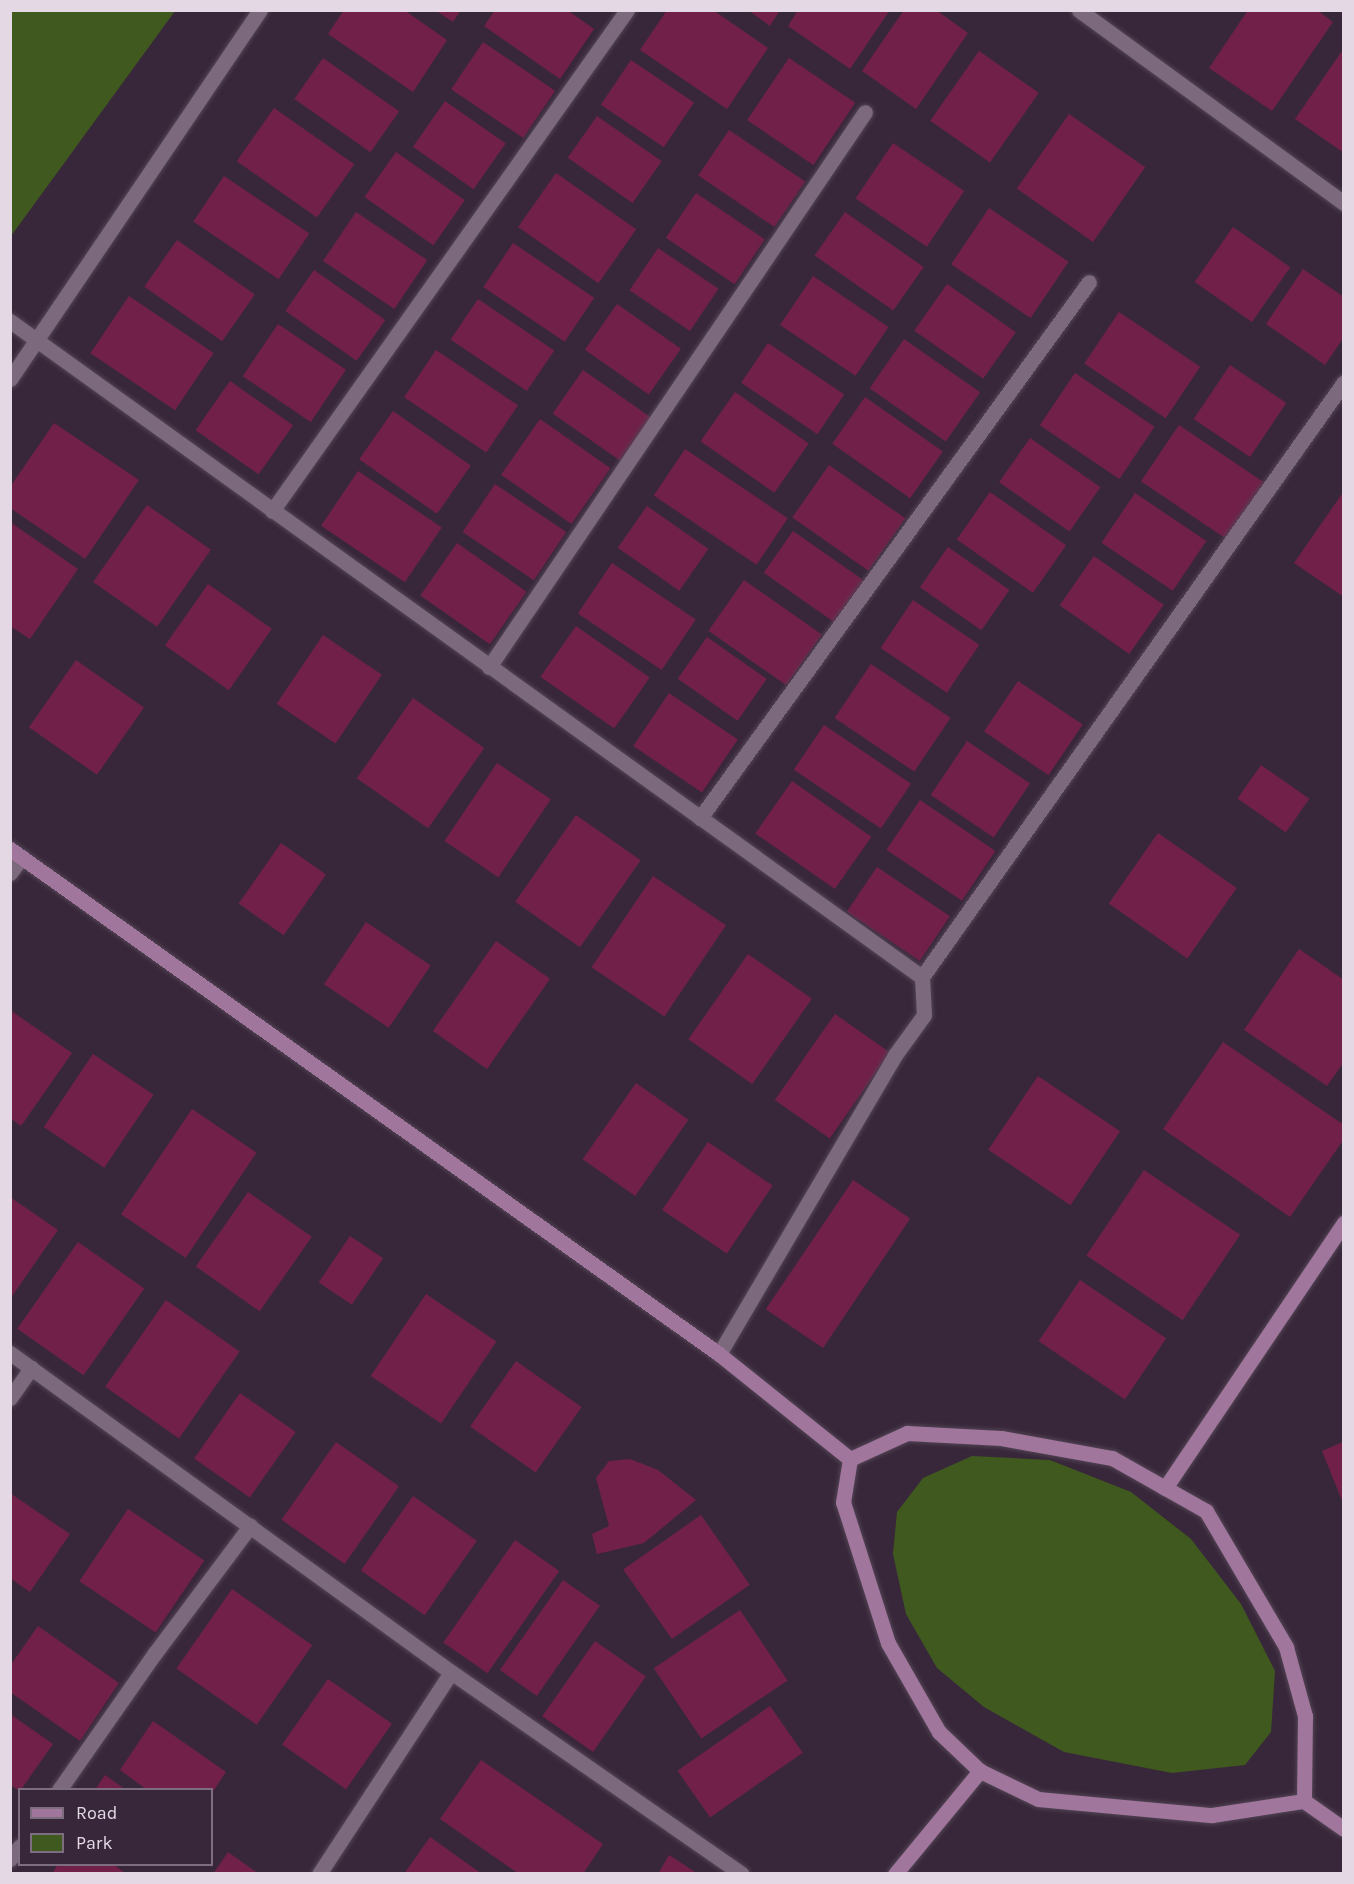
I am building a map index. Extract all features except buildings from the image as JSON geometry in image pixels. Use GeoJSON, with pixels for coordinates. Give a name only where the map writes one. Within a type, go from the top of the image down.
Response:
{"type":"FeatureCollection","features":[{"type":"Feature","properties":{"kind":"street"},"geometry":{"type":"LineString","coordinates":[[10,379],[260,10]]}},
{"type":"Feature","properties":{"kind":"street"},"geometry":{"type":"LineString","coordinates":[[272,511],[627,10]]}},
{"type":"Feature","properties":{"kind":"street"},"geometry":{"type":"LineString","coordinates":[[1079,10],[1344,203]]}},
{"type":"Feature","properties":{"kind":"street"},"geometry":{"type":"LineString","coordinates":[[489,667],[865,111]]}},
{"type":"Feature","properties":{"kind":"street"},"geometry":{"type":"LineString","coordinates":[[700,818],[1089,282]]}},
{"type":"Feature","properties":{"kind":"street"},"geometry":{"type":"LineString","coordinates":[[10,321],[922,977]]}},
{"type":"Feature","properties":{"kind":"street"},"geometry":{"type":"LineString","coordinates":[[719,1354],[895,1055],[924,1015],[922,977],[1344,382]]}},
{"type":"Feature","properties":{"kind":"street"},"geometry":{"type":"LineString","coordinates":[[10,873],[16,853],[719,1354],[850,1459]]}},
{"type":"Feature","properties":{"kind":"street"},"geometry":{"type":"LineString","coordinates":[[1165,1488],[1344,1223]]}},
{"type":"Feature","properties":{"kind":"street"},"geometry":{"type":"LineString","coordinates":[[10,1353],[451,1672],[742,1874]]}},
{"type":"Feature","properties":{"kind":"street"},"geometry":{"type":"LineString","coordinates":[[10,1398],[32,1368]]}},
{"type":"Feature","properties":{"kind":"street"},"geometry":{"type":"LineString","coordinates":[[850,1459],[907,1433],[1001,1438],[1112,1458],[1206,1511],[1286,1647],[1305,1716],[1304,1801]]}},
{"type":"Feature","properties":{"kind":"street"},"geometry":{"type":"LineString","coordinates":[[850,1459],[843,1502],[888,1643],[939,1732],[980,1771],[1038,1799],[1212,1815],[1304,1801],[1344,1829]]}},
{"type":"Feature","properties":{"kind":"street"},"geometry":{"type":"LineString","coordinates":[[60,1788],[250,1526]]}},
{"type":"Feature","properties":{"kind":"street"},"geometry":{"type":"LineString","coordinates":[[319,1874],[451,1672]]}},
{"type":"Feature","properties":{"kind":"street"},"geometry":{"type":"LineString","coordinates":[[895,1874],[980,1771]]}},
{"type":"Feature","properties":{"kind":"green space"},"geometry":{"type":"Polygon","coordinates":[[[10,11],[175,11],[11,236],[10,11]]]}},
{"type":"Feature","properties":{"kind":"green space"},"geometry":{"type":"Polygon","coordinates":[[[972,1456],[1050,1460],[1131,1492],[1191,1539],[1241,1604],[1275,1671],[1271,1732],[1245,1765],[1172,1773],[1064,1752],[984,1707],[937,1668],[906,1614],[893,1554],[897,1512],[923,1478],[972,1456]]]}}]}
